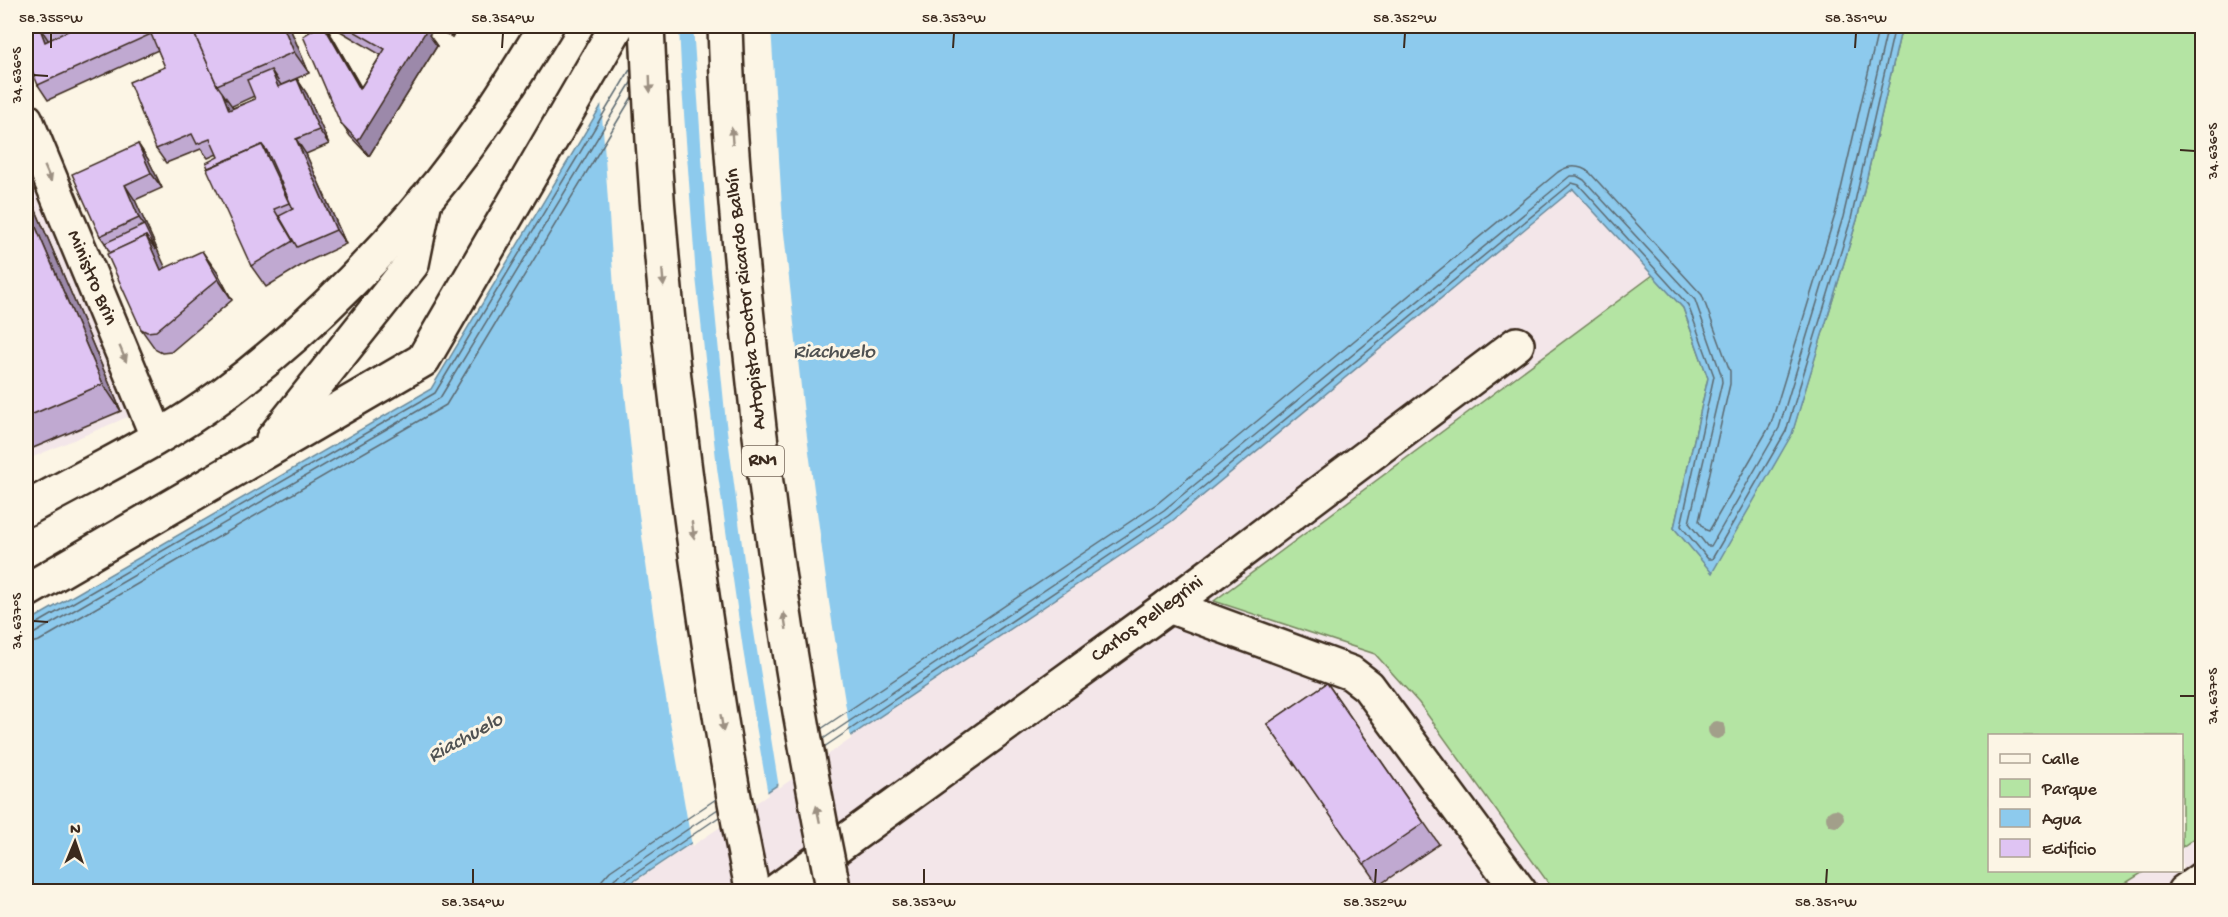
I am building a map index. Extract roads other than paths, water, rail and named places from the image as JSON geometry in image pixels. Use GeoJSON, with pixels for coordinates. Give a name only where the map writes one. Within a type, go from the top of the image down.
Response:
{"type":"FeatureCollection","features":[{"type":"Feature","properties":{"kind":"main road"},"geometry":{"type":"LineString","coordinates":[[26,509],[157,436],[222,395],[290,338],[376,256],[425,200],[464,151],[546,26]]}},
{"type":"Feature","properties":{"kind":"main road"},"geometry":{"type":"LineString","coordinates":[[26,591],[423,360],[617,26]]}},
{"type":"Feature","properties":{"kind":"main road"},"geometry":{"type":"LineString","coordinates":[[647,26],[663,282],[685,472],[711,662],[753,891]]}},
{"type":"Feature","properties":{"kind":"main road","name":"Autopista Doctor Ricardo Balbín"},"geometry":{"type":"LineString","coordinates":[[725,26],[738,228],[758,419],[783,608],[814,797],[834,891]]}},
{"type":"Feature","properties":{"kind":"main road","name":"Ministro Brin"},"geometry":{"type":"LineString","coordinates":[[26,120],[157,436]]}},
{"type":"Feature","properties":{"kind":"main road"},"geometry":{"type":"LineString","coordinates":[[260,455],[412,264],[425,200]]}},
{"type":"Feature","properties":{"kind":"main road","name":"Carlos Pellegrini"},"geometry":{"type":"LineString","coordinates":[[775,891],[1169,606],[1518,344]]}},
{"type":"Feature","properties":{"kind":"main road"},"geometry":{"type":"LineString","coordinates":[[1169,606],[1351,673],[1368,686],[1520,891]]}},
{"type":"Feature","properties":{"kind":"main road"},"geometry":{"type":"LineString","coordinates":[[2184,891],[2202,879]]}},
{"type":"Feature","properties":{"kind":"water","name":"Riachuelo"},"geometry":{"type":"Polygon","coordinates":[[[649,26],[1902,26],[1857,220],[1792,434],[1712,573],[1674,528],[1708,378],[1683,308],[1573,189],[1172,521],[619,891],[26,891],[26,623],[431,389],[649,26]]]}}]}
